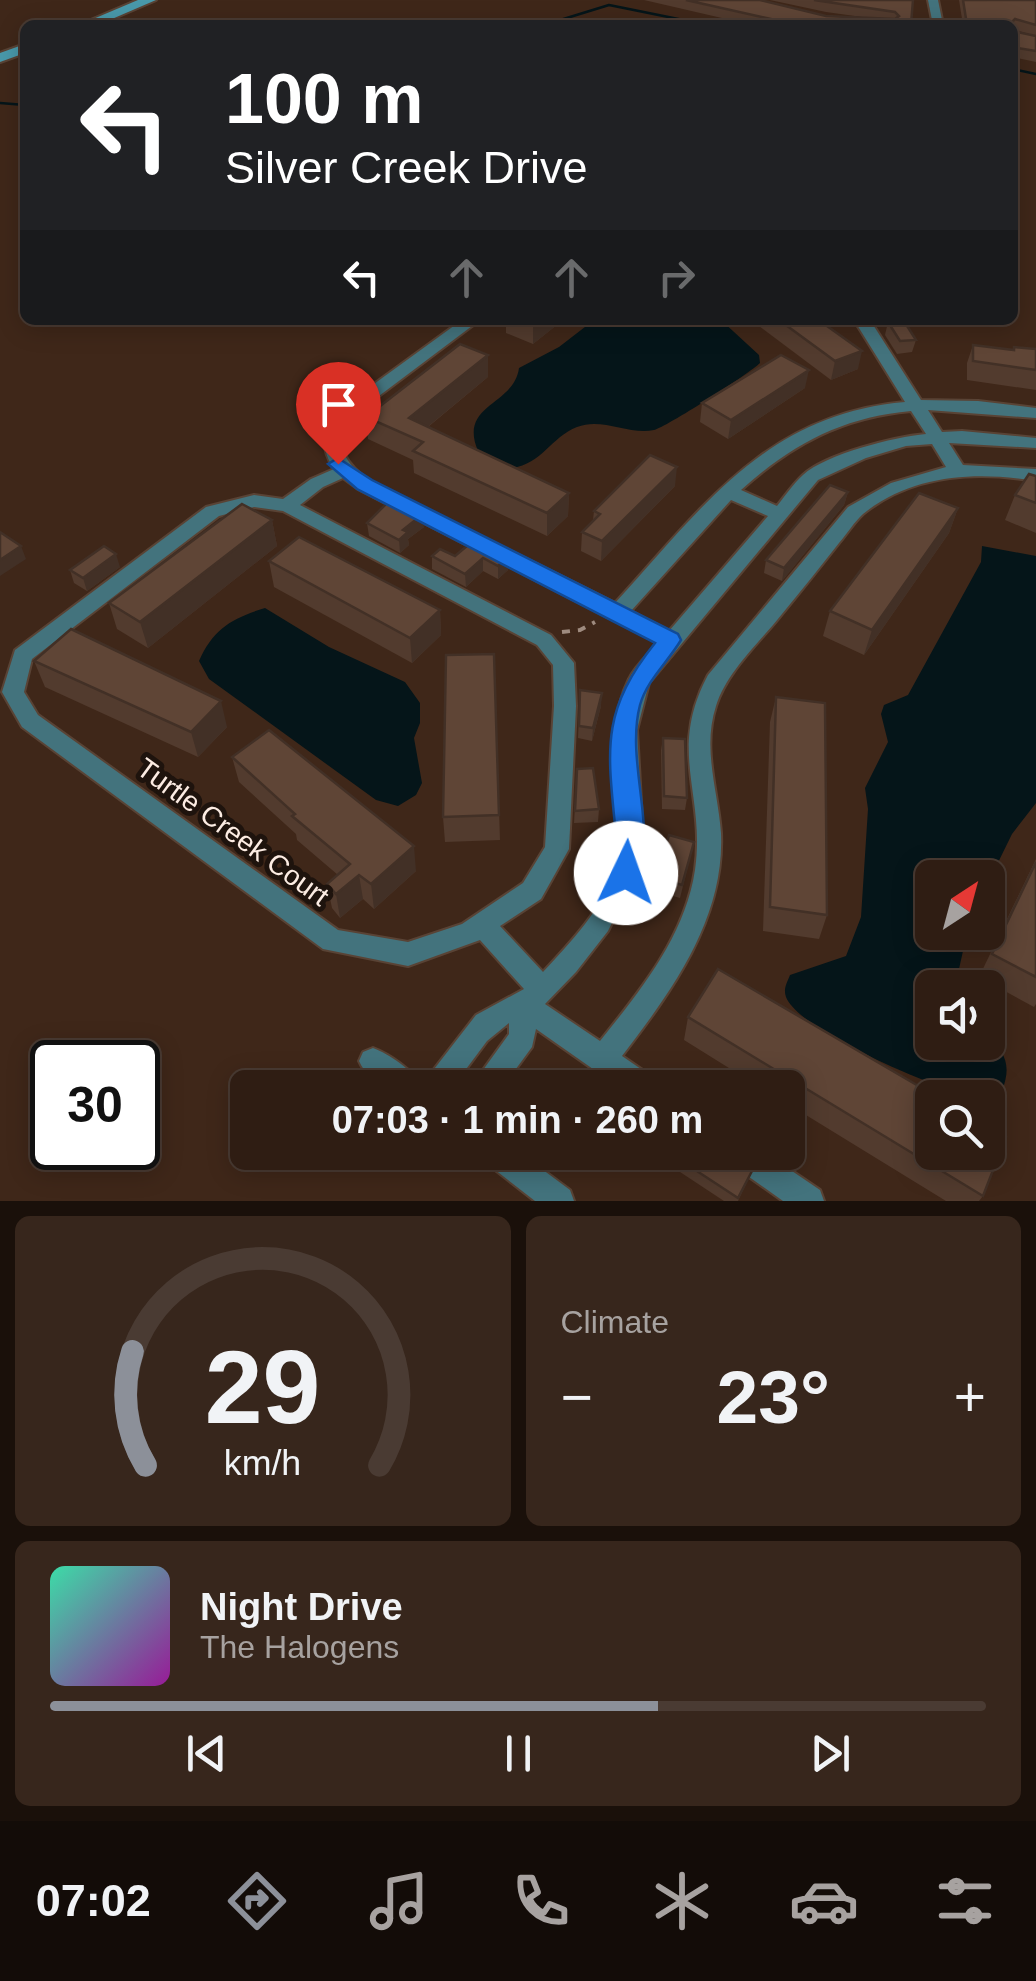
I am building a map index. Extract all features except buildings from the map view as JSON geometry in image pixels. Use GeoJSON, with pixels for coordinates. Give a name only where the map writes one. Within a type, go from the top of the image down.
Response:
{"type":"FeatureCollection","features":[{"type":"Feature","properties":{"kind":"main road"},"geometry":{"type":"LineString","coordinates":[[99,20],[150,0]]}},
{"type":"Feature","properties":{"kind":"street"},"geometry":{"type":"LineString","coordinates":[[465,325],[340,417],[331,442],[332,452],[344,471],[670,640]]}},
{"type":"Feature","properties":{"kind":"street"},"geometry":{"type":"LineString","coordinates":[[865,325],[956,468]]}},
{"type":"Feature","properties":{"kind":"street"},"geometry":{"type":"LineString","coordinates":[[614,612],[730,492],[779,450],[815,429],[859,414],[920,406],[961,405],[1036,412]]}},
{"type":"Feature","properties":{"kind":"street"},"geometry":{"type":"LineString","coordinates":[[449,1070],[494,1017],[532,997],[600,922],[616,898],[630,848],[622,758],[626,717],[639,680],[812,476],[860,454],[905,441],[937,437],[1036,443]]}},
{"type":"Feature","properties":{"kind":"street"},"geometry":{"type":"LineString","coordinates":[[603,1059],[667,974],[689,933],[699,903],[709,836],[697,761],[698,732],[703,706],[716,681],[855,511],[894,486],[956,468],[1036,475]]}},
{"type":"Feature","properties":{"kind":"street"},"geometry":{"type":"LineString","coordinates":[[288,506],[318,482],[344,471]]}},
{"type":"Feature","properties":{"kind":"street"},"geometry":{"type":"LineString","coordinates":[[730,492],[779,514]]}},
{"type":"Feature","properties":{"kind":"street","name":"Turtle Creek Court"},"geometry":{"type":"LineString","coordinates":[[254,501],[288,506],[544,640],[563,663],[565,706],[557,849],[532,891],[482,924],[408,954],[332,941],[30,721],[12,692],[22,654],[213,511],[254,501]]}},
{"type":"Feature","properties":{"kind":"street"},"geometry":{"type":"LineString","coordinates":[[482,924],[532,997],[619,1070]]}},
{"type":"Feature","properties":{"kind":"street"},"geometry":{"type":"LineString","coordinates":[[498,1070],[522,1038],[532,997]]}},
{"type":"Feature","properties":{"kind":"street"},"geometry":{"type":"LineString","coordinates":[[373,1061],[385,1070]]}},
{"type":"Feature","properties":{"kind":"street"},"geometry":{"type":"LineString","coordinates":[[518,1170],[559,1201]]}},
{"type":"Feature","properties":{"kind":"street"},"geometry":{"type":"LineString","coordinates":[[764,1170],[808,1201]]}},
{"type":"Feature","properties":{"kind":"path"},"geometry":{"type":"LineString","coordinates":[[544,640],[555,633],[591,626],[614,612]]}},
{"type":"Feature","properties":{"kind":"shaded area"},"geometry":{"type":"Polygon","coordinates":[[[588,325],[726,325],[759,355],[760,363],[654,430],[586,424],[568,431],[531,461],[512,468],[478,451],[474,435],[481,414],[508,390],[519,368],[559,347],[588,325]]]}},
{"type":"Feature","properties":{"kind":"shaded area"},"geometry":{"type":"Polygon","coordinates":[[[982,546],[1036,556],[1036,803],[1012,834],[999,860],[915,860],[915,950],[963,950],[959,970],[915,970],[915,1060],[1004,1060],[1006,1067],[1005,1082],[925,1080],[814,1025],[796,1010],[785,991],[790,975],[846,956],[861,917],[868,809],[865,788],[888,742],[881,714],[884,705],[908,695],[981,562],[982,546]]]}},
{"type":"Feature","properties":{"kind":"shaded area"},"geometry":{"type":"Polygon","coordinates":[[[265,608],[329,647],[405,682],[420,703],[420,723],[414,738],[422,783],[416,795],[398,806],[376,800],[209,679],[199,661],[217,633],[233,621],[265,608]]]}},
{"type":"Feature","properties":{"kind":"waterway"},"geometry":{"type":"LineString","coordinates":[[560,20],[609,5],[683,20]]}},
{"type":"Feature","properties":{"kind":"waterway"},"geometry":{"type":"LineString","coordinates":[[1018,70],[1036,74]]}},
{"type":"Feature","properties":{"kind":"waterway"},"geometry":{"type":"LineString","coordinates":[[0,103],[20,105]]}},
{"type":"Feature","properties":{"kind":"route"},"geometry":{"type":"LineString","coordinates":[[338,464],[364,484],[670,640],[639,680],[628,703],[622,758],[630,848],[626,873]]}}]}
